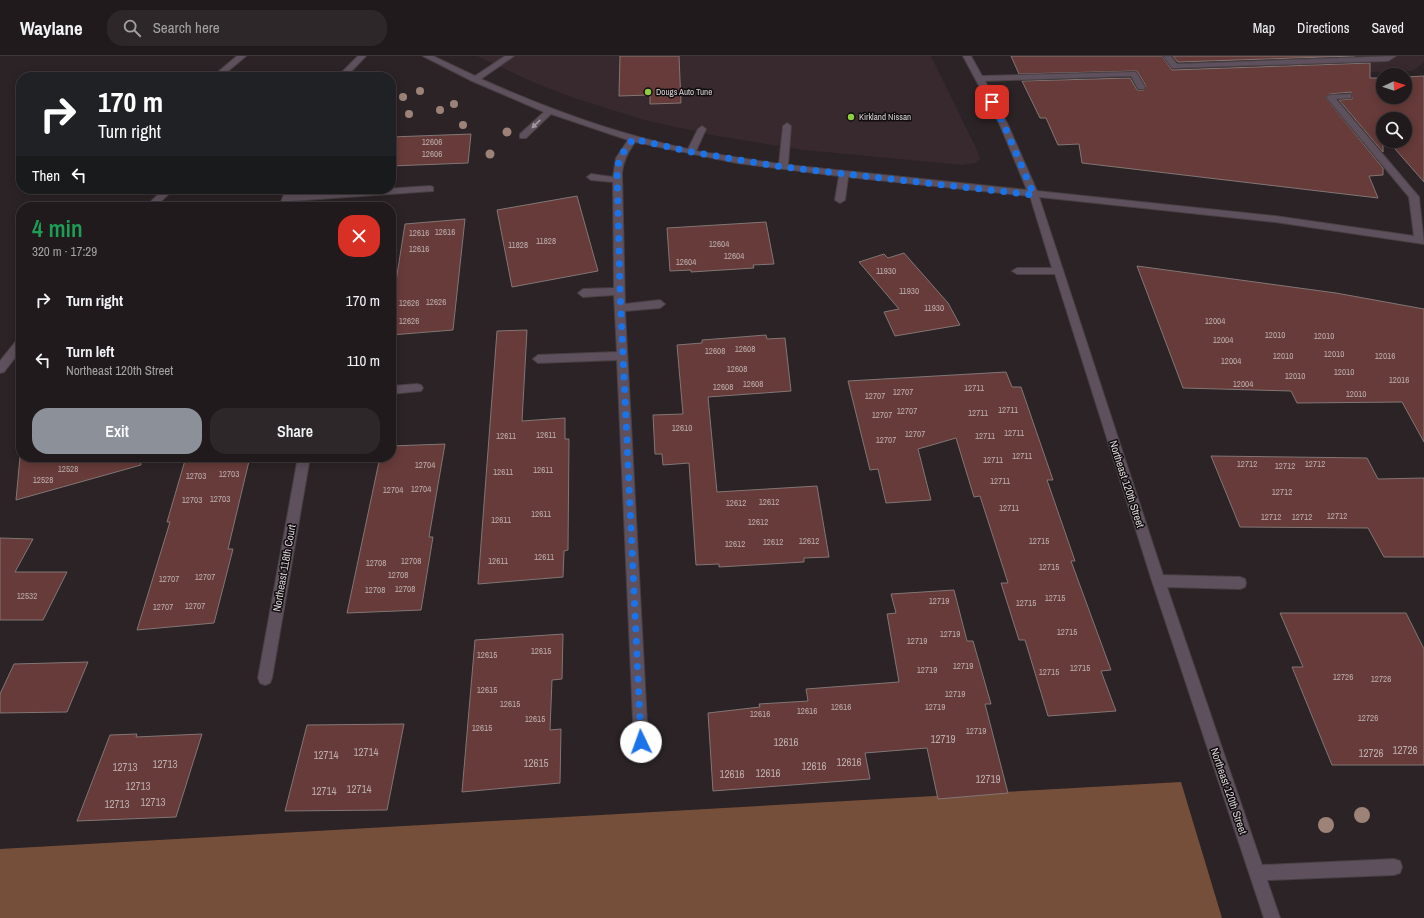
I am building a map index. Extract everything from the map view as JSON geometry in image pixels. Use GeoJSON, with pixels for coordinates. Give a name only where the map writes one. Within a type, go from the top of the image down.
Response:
{"type":"FeatureCollection","features":[{"type":"Feature","properties":{"kind":"street"},"geometry":{"type":"LineString","coordinates":[[222,72],[242,56]]}},
{"type":"Feature","properties":{"kind":"street"},"geometry":{"type":"LineString","coordinates":[[346,72],[362,56]]}},
{"type":"Feature","properties":{"kind":"street"},"geometry":{"type":"LineString","coordinates":[[427,56],[549,112],[633,139],[691,152],[783,167],[844,174],[1034,195],[1286,219],[1355,228],[1422,241],[1414,197],[1330,98],[1348,96]]}},
{"type":"Feature","properties":{"kind":"street"},"geometry":{"type":"LineString","coordinates":[[475,79],[510,56]]}},
{"type":"Feature","properties":{"kind":"street","name":"Northeast 120th Street"},"geometry":{"type":"LineString","coordinates":[[967,56],[1004,125],[1034,195],[1158,581],[1272,918]]}},
{"type":"Feature","properties":{"kind":"street"},"geometry":{"type":"LineString","coordinates":[[1167,56],[1175,66],[1238,64],[1295,59],[1388,59],[1392,56]]}},
{"type":"Feature","properties":{"kind":"street"},"geometry":{"type":"LineString","coordinates":[[1232,56],[1238,64]]}},
{"type":"Feature","properties":{"kind":"street"},"geometry":{"type":"LineString","coordinates":[[979,79],[1133,74],[1141,87]]}},
{"type":"Feature","properties":{"kind":"street"},"geometry":{"type":"LineString","coordinates":[[523,136],[549,112]]}},
{"type":"Feature","properties":{"kind":"street"},"geometry":{"type":"LineString","coordinates":[[783,167],[787,126]]}},
{"type":"Feature","properties":{"kind":"street"},"geometry":{"type":"LineString","coordinates":[[691,152],[702,129]]}},
{"type":"Feature","properties":{"kind":"street"},"geometry":{"type":"LineString","coordinates":[[633,139],[622,154],[617,167],[617,180],[622,356],[641,742]]}},
{"type":"Feature","properties":{"kind":"street"},"geometry":{"type":"LineString","coordinates":[[840,200],[844,174]]}},
{"type":"Feature","properties":{"kind":"street"},"geometry":{"type":"LineString","coordinates":[[591,177],[617,180]]}},
{"type":"Feature","properties":{"kind":"street"},"geometry":{"type":"LineString","coordinates":[[396,191],[430,189]]}},
{"type":"Feature","properties":{"kind":"street"},"geometry":{"type":"LineString","coordinates":[[155,202],[164,194]]}},
{"type":"Feature","properties":{"kind":"street"},"geometry":{"type":"LineString","coordinates":[[288,198],[351,194]]}},
{"type":"Feature","properties":{"kind":"street"},"geometry":{"type":"LineString","coordinates":[[1017,271],[1059,271]]}},
{"type":"Feature","properties":{"kind":"street"},"geometry":{"type":"LineString","coordinates":[[583,292],[620,291]]}},
{"type":"Feature","properties":{"kind":"street"},"geometry":{"type":"LineString","coordinates":[[621,308],[660,304]]}},
{"type":"Feature","properties":{"kind":"street"},"geometry":{"type":"LineString","coordinates":[[0,369],[16,349]]}},
{"type":"Feature","properties":{"kind":"street"},"geometry":{"type":"LineString","coordinates":[[538,360],[622,356]]}},
{"type":"Feature","properties":{"kind":"street"},"geometry":{"type":"LineString","coordinates":[[396,390],[417,388]]}},
{"type":"Feature","properties":{"kind":"street","name":"Northeast 118th Court"},"geometry":{"type":"LineString","coordinates":[[265,678],[303,462]]}},
{"type":"Feature","properties":{"kind":"street"},"geometry":{"type":"LineString","coordinates":[[1158,581],[1240,583]]}},
{"type":"Feature","properties":{"kind":"street"},"geometry":{"type":"LineString","coordinates":[[1257,873],[1394,868]]}},
{"type":"Feature","properties":{"kind":"shaded area","name":"Kirkland Nissan"},"geometry":{"type":"Polygon","coordinates":[[[477,56],[931,56],[978,152],[980,159],[976,163],[962,165],[804,150],[717,136],[644,120],[571,97],[528,80],[477,56]]]}},
{"type":"Feature","properties":{"kind":"shaded area"},"geometry":{"type":"Polygon","coordinates":[[[1154,56],[1424,56],[1424,62],[1413,71],[1412,68],[1376,68],[1376,72],[1168,76],[1154,56]]]}},
{"type":"Feature","properties":{"kind":"shaded area"},"geometry":{"type":"Polygon","coordinates":[[[1181,782],[1222,918],[0,918],[0,849],[1181,782]]]}},
{"type":"Feature","properties":{"kind":"building"},"geometry":{"type":"Polygon","coordinates":[[[620,56],[679,56],[681,103],[650,104],[650,95],[619,96],[620,56]]]}},
{"type":"Feature","properties":{"kind":"building"},"geometry":{"type":"Polygon","coordinates":[[[1011,56],[1162,56],[1172,70],[1370,63],[1370,78],[1376,78],[1376,104],[1412,104],[1412,77],[1424,76],[1424,182],[1394,148],[1412,148],[1412,112],[1376,112],[1376,144],[1339,100],[1352,99],[1351,92],[1330,94],[1325,97],[1383,168],[1383,175],[1369,176],[1378,198],[1082,163],[1079,144],[1058,145],[1046,118],[1040,118],[1022,81],[1130,78],[1137,90],[1144,90],[1146,86],[1137,71],[1019,74],[1011,56]]]}},
{"type":"Feature","properties":{"kind":"building"},"geometry":{"type":"Polygon","coordinates":[[[1173,56],[1355,56],[1178,62],[1173,56]]]}},
{"type":"Feature","properties":{"kind":"building"},"geometry":{"type":"Polygon","coordinates":[[[471,134],[468,163],[396,166],[396,137],[471,134]]]}},
{"type":"Feature","properties":{"kind":"building"},"geometry":{"type":"Polygon","coordinates":[[[577,196],[598,271],[512,287],[497,210],[577,196]]]}},
{"type":"Feature","properties":{"kind":"building"},"geometry":{"type":"Polygon","coordinates":[[[465,219],[453,330],[396,335],[396,281],[405,224],[465,219]]]}},
{"type":"Feature","properties":{"kind":"building"},"geometry":{"type":"Polygon","coordinates":[[[766,222],[774,264],[753,265],[754,268],[691,272],[691,270],[670,271],[667,228],[766,222]]]}},
{"type":"Feature","properties":{"kind":"building"},"geometry":{"type":"Polygon","coordinates":[[[904,253],[948,303],[960,325],[895,336],[884,312],[899,309],[859,262],[884,254],[888,258],[904,253]]]}},
{"type":"Feature","properties":{"kind":"building"},"geometry":{"type":"Polygon","coordinates":[[[1137,266],[1336,293],[1424,309],[1424,442],[1402,402],[1297,403],[1291,391],[1183,388],[1137,266]]]}},
{"type":"Feature","properties":{"kind":"building"},"geometry":{"type":"Polygon","coordinates":[[[527,330],[522,421],[565,418],[565,439],[569,439],[568,550],[564,551],[563,577],[478,584],[497,331],[527,330]]]}},
{"type":"Feature","properties":{"kind":"building"},"geometry":{"type":"Polygon","coordinates":[[[766,335],[767,339],[785,338],[791,391],[708,397],[717,492],[817,486],[829,557],[804,558],[804,562],[719,567],[719,564],[696,565],[689,463],[663,465],[662,454],[655,454],[653,415],[683,414],[677,345],[702,343],[702,340],[766,335]]]}},
{"type":"Feature","properties":{"kind":"building"},"geometry":{"type":"Polygon","coordinates":[[[1006,372],[1012,387],[1021,387],[1053,480],[1047,480],[1075,561],[1071,561],[1111,670],[1101,671],[1116,711],[1048,716],[1025,640],[1019,640],[1001,583],[1008,583],[980,496],[974,497],[956,438],[918,449],[931,500],[886,503],[878,469],[870,470],[848,381],[1006,372]]]}},
{"type":"Feature","properties":{"kind":"building"},"geometry":{"type":"Polygon","coordinates":[[[445,444],[429,537],[433,537],[421,610],[347,613],[379,462],[396,462],[396,446],[445,444]]]}},
{"type":"Feature","properties":{"kind":"building"},"geometry":{"type":"Polygon","coordinates":[[[1211,456],[1367,458],[1378,479],[1424,478],[1424,557],[1384,557],[1368,528],[1240,527],[1211,456]]]}},
{"type":"Feature","properties":{"kind":"building"},"geometry":{"type":"Polygon","coordinates":[[[20,462],[141,462],[141,465],[16,500],[20,462]]]}},
{"type":"Feature","properties":{"kind":"building"},"geometry":{"type":"Polygon","coordinates":[[[185,462],[249,462],[228,549],[233,549],[214,623],[137,630],[170,522],[167,522],[185,462]]]}},
{"type":"Feature","properties":{"kind":"building"},"geometry":{"type":"Polygon","coordinates":[[[0,538],[33,539],[15,572],[67,572],[43,620],[0,620],[0,538]]]}},
{"type":"Feature","properties":{"kind":"building"},"geometry":{"type":"Polygon","coordinates":[[[954,590],[967,641],[973,641],[991,704],[985,704],[1008,793],[938,799],[927,748],[865,753],[870,779],[713,791],[708,713],[760,707],[759,704],[808,701],[806,689],[899,682],[887,614],[896,613],[891,594],[954,590]]]}},
{"type":"Feature","properties":{"kind":"building"},"geometry":{"type":"Polygon","coordinates":[[[1280,613],[1406,613],[1424,649],[1424,765],[1332,765],[1292,667],[1303,667],[1280,613]]]}},
{"type":"Feature","properties":{"kind":"building"},"geometry":{"type":"Polygon","coordinates":[[[563,634],[562,679],[552,680],[550,730],[561,729],[560,783],[462,792],[475,640],[563,634]]]}},
{"type":"Feature","properties":{"kind":"building"},"geometry":{"type":"Polygon","coordinates":[[[88,662],[67,712],[0,713],[0,694],[14,664],[88,662]]]}},
{"type":"Feature","properties":{"kind":"building"},"geometry":{"type":"Polygon","coordinates":[[[404,724],[387,810],[285,811],[307,725],[404,724]]]}},
{"type":"Feature","properties":{"kind":"building"},"geometry":{"type":"Polygon","coordinates":[[[137,734],[136,737],[202,734],[176,817],[77,821],[110,735],[137,734]]]}},
{"type":"Feature","properties":{"kind":"place","name":"Dougs Auto Tune"},"geometry":{"type":"Point","coordinates":[648,92]}},
{"type":"Feature","properties":{"kind":"place","name":"Kirkland Nissan"},"geometry":{"type":"Point","coordinates":[851,117]}},
{"type":"Feature","properties":{"kind":"route"},"geometry":{"type":"LineString","coordinates":[[641,742],[634,628],[620,291],[617,167],[622,154],[633,139],[741,161],[811,171],[983,188],[1034,195],[1004,125],[992,102]]}}]}
